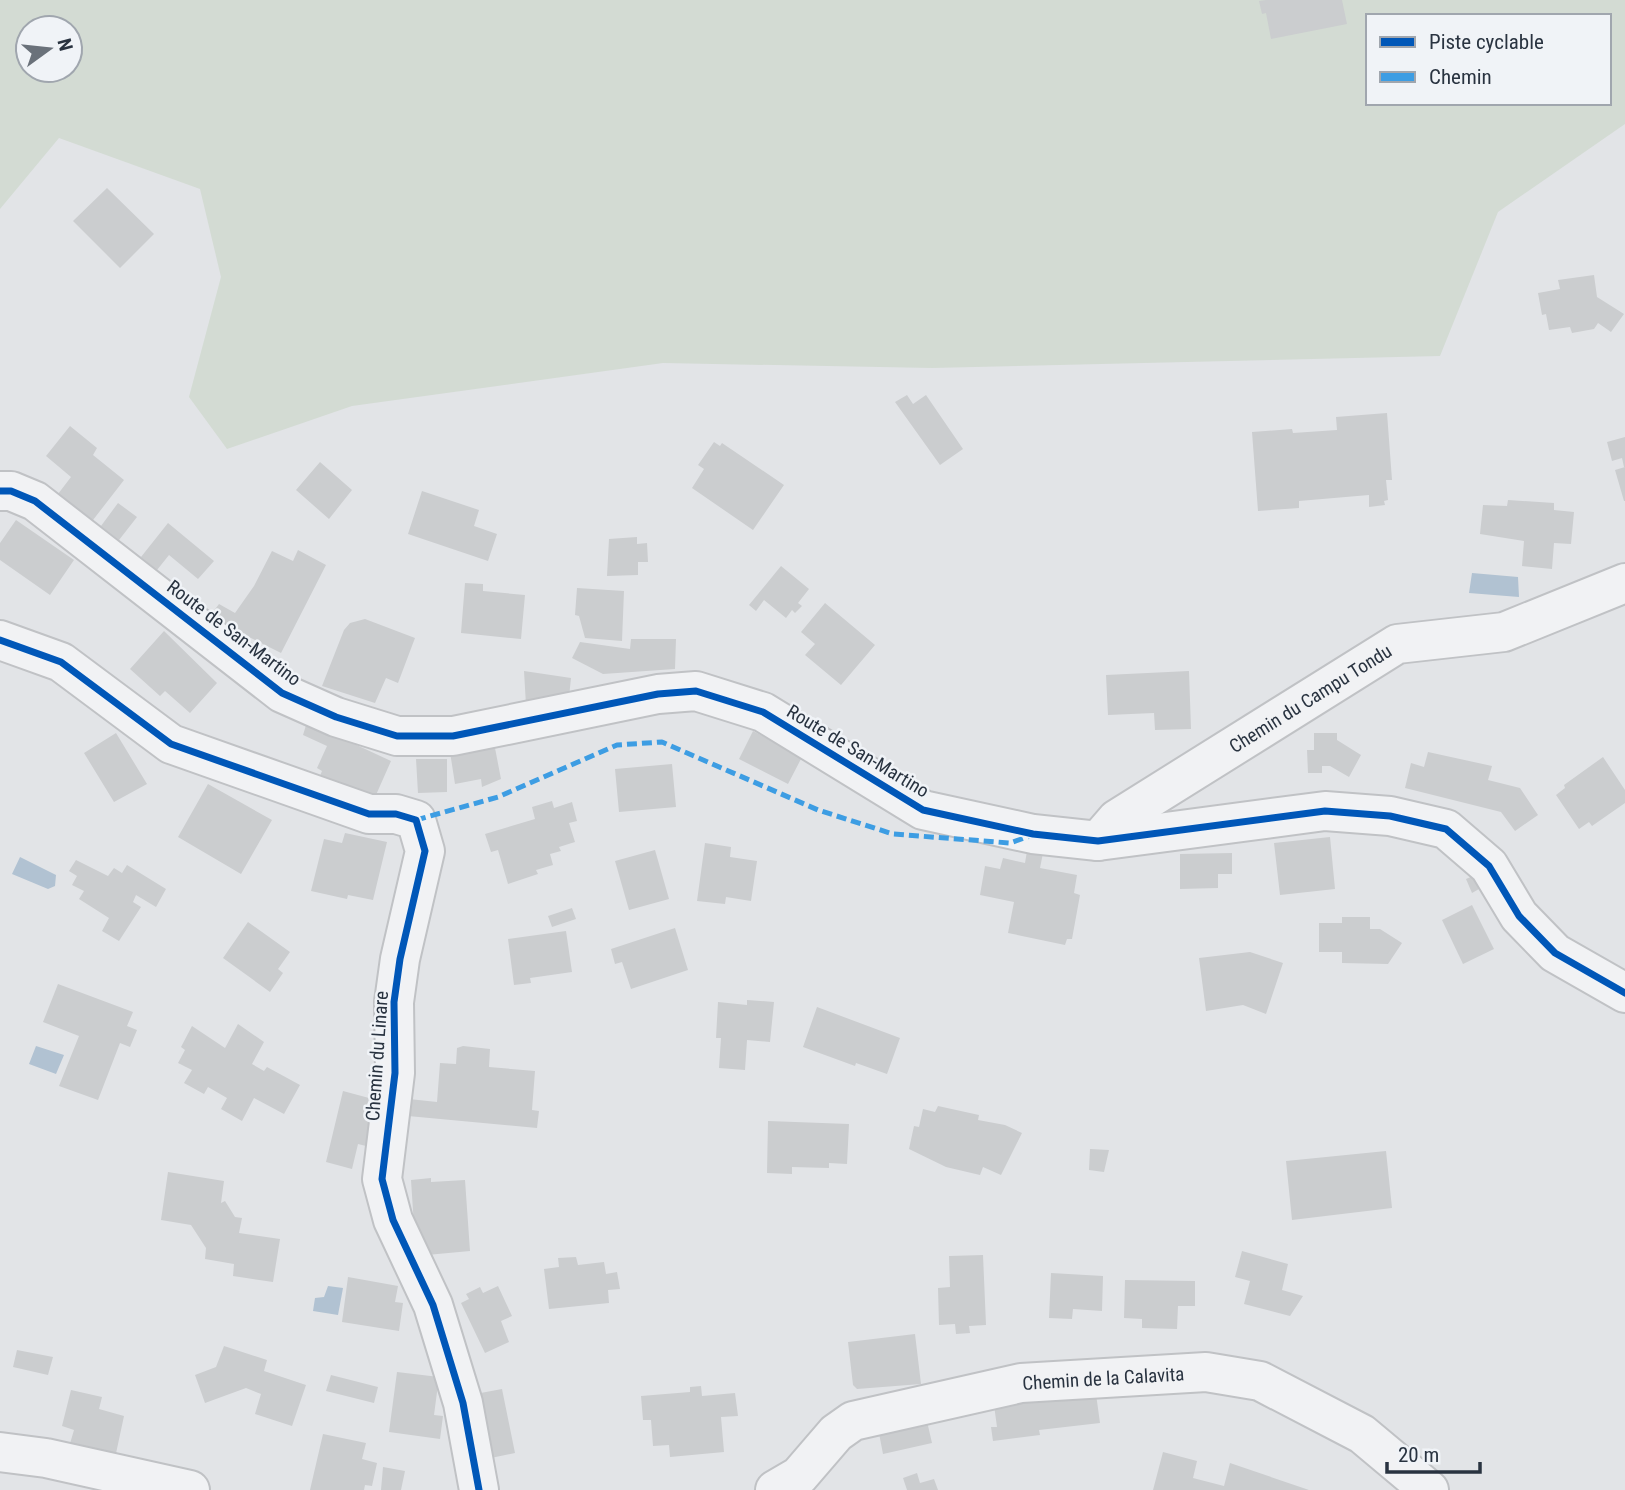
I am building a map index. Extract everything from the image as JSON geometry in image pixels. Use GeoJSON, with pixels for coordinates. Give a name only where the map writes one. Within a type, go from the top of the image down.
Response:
{"type":"FeatureCollection","features":[{"type":"Feature","properties":{"kind":"street","name":"Route de San-Martino"},"geometry":{"type":"LineString","coordinates":[[0,491],[10,491],[35,501],[282,693],[336,718],[397,736],[453,736],[658,694],[696,691],[764,712],[923,810],[1033,834],[1098,841],[1325,811],[1390,816],[1446,829],[1489,866],[1519,916],[1556,953],[1625,993]]}},
{"type":"Feature","properties":{"kind":"street","name":"Chemin du Campu Tondu"},"geometry":{"type":"LineString","coordinates":[[1098,841],[1116,819],[1397,644],[1504,632],[1625,583]]}},
{"type":"Feature","properties":{"kind":"street","name":"Chemin du Linare"},"geometry":{"type":"LineString","coordinates":[[0,640],[61,662],[171,744],[369,814],[396,814],[416,820],[425,851],[394,1002],[395,1073],[382,1179],[393,1220],[433,1306],[463,1403],[480,1490]]}},
{"type":"Feature","properties":{"kind":"street","name":"Chemin de la Calavita"},"geometry":{"type":"LineString","coordinates":[[775,1490],[799,1476],[836,1433],[853,1421],[1021,1383],[1206,1372],[1260,1381],[1362,1434],[1429,1490]]}},
{"type":"Feature","properties":{"kind":"street"},"geometry":{"type":"LineString","coordinates":[[0,1452],[46,1458],[190,1490]]}},
{"type":"Feature","properties":{"kind":"shaded area"},"geometry":{"type":"Polygon","coordinates":[[[0,0],[1625,0],[1625,124],[1498,212],[1440,356],[932,368],[663,363],[352,406],[227,449],[189,397],[221,277],[200,189],[59,138],[0,209],[0,0]]]}},
{"type":"Feature","properties":{"kind":"water"},"geometry":{"type":"Polygon","coordinates":[[[1472,573],[1518,577],[1519,597],[1469,593],[1472,573]]]}},
{"type":"Feature","properties":{"kind":"water"},"geometry":{"type":"Polygon","coordinates":[[[20,857],[56,875],[55,886],[48,889],[12,874],[20,857]]]}},
{"type":"Feature","properties":{"kind":"water"},"geometry":{"type":"Polygon","coordinates":[[[36,1046],[64,1055],[56,1074],[29,1064],[36,1046]]]}},
{"type":"Feature","properties":{"kind":"water"},"geometry":{"type":"Polygon","coordinates":[[[328,1286],[343,1288],[338,1315],[313,1311],[315,1298],[324,1297],[328,1286]]]}},
{"type":"Feature","properties":{"kind":"building"},"geometry":{"type":"Polygon","coordinates":[[[1342,0],[1347,24],[1271,39],[1266,13],[1262,14],[1259,1],[1342,0]]]}},
{"type":"Feature","properties":{"kind":"building"},"geometry":{"type":"Polygon","coordinates":[[[107,188],[154,234],[120,268],[73,221],[107,188]]]}},
{"type":"Feature","properties":{"kind":"building"},"geometry":{"type":"Polygon","coordinates":[[[1594,275],[1597,297],[1624,314],[1611,332],[1598,323],[1594,329],[1572,333],[1570,327],[1549,330],[1546,314],[1542,315],[1538,293],[1560,289],[1558,280],[1594,275]]]}},
{"type":"Feature","properties":{"kind":"building"},"geometry":{"type":"Polygon","coordinates":[[[907,395],[913,404],[926,395],[963,449],[940,465],[895,402],[907,395]]]}},
{"type":"Feature","properties":{"kind":"building"},"geometry":{"type":"Polygon","coordinates":[[[1387,413],[1392,480],[1386,480],[1388,500],[1384,501],[1385,505],[1369,507],[1369,495],[1299,501],[1299,508],[1258,511],[1252,432],[1337,430],[1336,417],[1387,413]]]}},
{"type":"Feature","properties":{"kind":"building"},"geometry":{"type":"Polygon","coordinates":[[[70,426],[97,448],[93,455],[124,480],[93,520],[58,494],[71,477],[46,456],[70,426]]]}},
{"type":"Feature","properties":{"kind":"building"},"geometry":{"type":"Polygon","coordinates":[[[1625,437],[1624,467],[1622,458],[1612,461],[1607,442],[1625,437]]]}},
{"type":"Feature","properties":{"kind":"building"},"geometry":{"type":"Polygon","coordinates":[[[714,442],[720,446],[722,443],[784,485],[753,530],[692,488],[704,469],[698,465],[714,442]]]}},
{"type":"Feature","properties":{"kind":"building"},"geometry":{"type":"Polygon","coordinates":[[[320,462],[352,490],[329,519],[296,490],[320,462]]]}},
{"type":"Feature","properties":{"kind":"building"},"geometry":{"type":"Polygon","coordinates":[[[1625,467],[1625,501],[1624,501],[1615,470],[1625,467]]]}},
{"type":"Feature","properties":{"kind":"building"},"geometry":{"type":"Polygon","coordinates":[[[422,491],[479,510],[474,526],[497,534],[488,561],[408,534],[422,491]]]}},
{"type":"Feature","properties":{"kind":"building"},"geometry":{"type":"Polygon","coordinates":[[[1508,500],[1554,503],[1554,510],[1574,512],[1571,544],[1554,543],[1552,569],[1522,566],[1524,541],[1480,534],[1483,505],[1507,506],[1508,500]]]}},
{"type":"Feature","properties":{"kind":"building"},"geometry":{"type":"Polygon","coordinates":[[[118,503],[137,517],[119,540],[101,526],[118,503]]]}},
{"type":"Feature","properties":{"kind":"building"},"geometry":{"type":"Polygon","coordinates":[[[16,520],[74,560],[50,595],[0,560],[0,543],[16,520]]]}},
{"type":"Feature","properties":{"kind":"building"},"geometry":{"type":"Polygon","coordinates":[[[168,523],[214,561],[198,579],[169,555],[157,570],[141,557],[168,523]]]}},
{"type":"Feature","properties":{"kind":"building"},"geometry":{"type":"Polygon","coordinates":[[[637,537],[637,544],[647,543],[648,562],[638,562],[638,575],[607,576],[609,539],[637,537]]]}},
{"type":"Feature","properties":{"kind":"building"},"geometry":{"type":"Polygon","coordinates":[[[298,550],[326,565],[281,653],[209,617],[219,604],[235,613],[254,586],[272,551],[293,561],[298,550]]]}},
{"type":"Feature","properties":{"kind":"building"},"geometry":{"type":"Polygon","coordinates":[[[781,566],[809,589],[798,603],[802,606],[795,613],[792,610],[786,618],[764,600],[756,611],[749,605],[781,566]]]}},
{"type":"Feature","properties":{"kind":"building"},"geometry":{"type":"Polygon","coordinates":[[[465,583],[483,584],[483,591],[525,595],[521,639],[461,633],[465,583]]]}},
{"type":"Feature","properties":{"kind":"building"},"geometry":{"type":"Polygon","coordinates":[[[577,588],[624,591],[622,641],[585,638],[579,616],[575,615],[577,588]]]}},
{"type":"Feature","properties":{"kind":"building"},"geometry":{"type":"Polygon","coordinates":[[[825,603],[875,645],[841,685],[805,655],[815,644],[801,632],[825,603]]]}},
{"type":"Feature","properties":{"kind":"building"},"geometry":{"type":"Polygon","coordinates":[[[365,619],[415,638],[398,683],[386,678],[375,703],[322,686],[344,630],[350,623],[365,619]]]}},
{"type":"Feature","properties":{"kind":"building"},"geometry":{"type":"Polygon","coordinates":[[[164,631],[217,683],[190,713],[165,691],[160,696],[130,669],[164,631]]]}},
{"type":"Feature","properties":{"kind":"building"},"geometry":{"type":"Polygon","coordinates":[[[631,639],[676,639],[675,669],[603,674],[572,658],[580,642],[630,649],[631,639]]]}},
{"type":"Feature","properties":{"kind":"building"},"geometry":{"type":"Polygon","coordinates":[[[524,671],[571,678],[569,697],[526,705],[524,671]]]}},
{"type":"Feature","properties":{"kind":"building"},"geometry":{"type":"Polygon","coordinates":[[[1189,671],[1191,729],[1155,730],[1154,713],[1108,715],[1106,675],[1189,671]]]}},
{"type":"Feature","properties":{"kind":"building"},"geometry":{"type":"Polygon","coordinates":[[[307,722],[391,761],[372,804],[316,786],[322,771],[317,768],[327,746],[303,735],[307,722]]]}},
{"type":"Feature","properties":{"kind":"building"},"geometry":{"type":"Polygon","coordinates":[[[753,731],[802,757],[788,784],[739,759],[753,731]]]}},
{"type":"Feature","properties":{"kind":"building"},"geometry":{"type":"Polygon","coordinates":[[[116,733],[147,784],[114,802],[84,753],[116,733]]]}},
{"type":"Feature","properties":{"kind":"building"},"geometry":{"type":"Polygon","coordinates":[[[1314,733],[1337,733],[1337,740],[1361,755],[1349,777],[1330,766],[1322,766],[1322,773],[1308,773],[1307,750],[1314,750],[1314,733]]]}},
{"type":"Feature","properties":{"kind":"building"},"geometry":{"type":"Polygon","coordinates":[[[475,748],[475,751],[495,748],[501,779],[482,787],[481,779],[455,784],[450,752],[475,748]]]}},
{"type":"Feature","properties":{"kind":"building"},"geometry":{"type":"Polygon","coordinates":[[[1428,752],[1492,766],[1488,780],[1520,788],[1538,815],[1515,831],[1501,812],[1405,788],[1411,763],[1424,767],[1428,752]]]}},
{"type":"Feature","properties":{"kind":"building"},"geometry":{"type":"Polygon","coordinates":[[[1603,757],[1625,790],[1625,803],[1592,826],[1589,822],[1579,829],[1556,795],[1565,788],[1564,785],[1603,757]]]}},
{"type":"Feature","properties":{"kind":"building"},"geometry":{"type":"Polygon","coordinates":[[[416,759],[447,759],[447,792],[418,793],[416,759]]]}},
{"type":"Feature","properties":{"kind":"building"},"geometry":{"type":"Polygon","coordinates":[[[672,764],[676,807],[619,812],[615,769],[672,764]]]}},
{"type":"Feature","properties":{"kind":"building"},"geometry":{"type":"Polygon","coordinates":[[[208,784],[272,820],[241,874],[178,837],[208,784]]]}},
{"type":"Feature","properties":{"kind":"building"},"geometry":{"type":"Polygon","coordinates":[[[552,801],[554,808],[572,802],[577,821],[569,823],[575,842],[559,847],[561,851],[550,854],[553,865],[536,870],[538,874],[508,884],[498,850],[491,852],[485,834],[535,819],[532,807],[552,801]]]}},
{"type":"Feature","properties":{"kind":"building"},"geometry":{"type":"Polygon","coordinates":[[[345,833],[387,842],[373,900],[348,895],[347,899],[311,891],[324,839],[342,843],[345,833]]]}},
{"type":"Feature","properties":{"kind":"building"},"geometry":{"type":"Polygon","coordinates":[[[1330,837],[1335,889],[1280,895],[1274,843],[1330,837]]]}},
{"type":"Feature","properties":{"kind":"building"},"geometry":{"type":"Polygon","coordinates":[[[705,843],[731,847],[730,857],[757,861],[751,901],[726,897],[725,904],[697,901],[705,843]]]}},
{"type":"Feature","properties":{"kind":"building"},"geometry":{"type":"Polygon","coordinates":[[[655,850],[669,899],[629,910],[615,861],[655,850]]]}},
{"type":"Feature","properties":{"kind":"building"},"geometry":{"type":"Polygon","coordinates":[[[1027,851],[1043,853],[1040,868],[1077,875],[1074,893],[1080,895],[1072,939],[1067,939],[1065,945],[1008,933],[1014,902],[980,895],[985,866],[1000,869],[1003,858],[1025,863],[1027,851]]]}},
{"type":"Feature","properties":{"kind":"building"},"geometry":{"type":"Polygon","coordinates":[[[1232,853],[1232,874],[1218,874],[1218,888],[1180,889],[1180,854],[1232,853]]]}},
{"type":"Feature","properties":{"kind":"building"},"geometry":{"type":"Polygon","coordinates":[[[76,860],[108,876],[114,868],[122,873],[127,865],[166,889],[156,907],[136,895],[133,902],[141,907],[119,941],[102,931],[109,918],[79,899],[84,891],[72,885],[77,876],[69,871],[76,860]]]}},
{"type":"Feature","properties":{"kind":"building"},"geometry":{"type":"Polygon","coordinates":[[[1473,876],[1479,889],[1472,893],[1466,879],[1473,876]]]}},
{"type":"Feature","properties":{"kind":"building"},"geometry":{"type":"Polygon","coordinates":[[[1472,905],[1494,949],[1463,964],[1442,920],[1472,905]]]}},
{"type":"Feature","properties":{"kind":"building"},"geometry":{"type":"Polygon","coordinates":[[[572,908],[576,919],[552,927],[548,916],[572,908]]]}},
{"type":"Feature","properties":{"kind":"building"},"geometry":{"type":"Polygon","coordinates":[[[1342,917],[1370,917],[1370,929],[1380,929],[1402,943],[1388,964],[1342,963],[1342,952],[1319,952],[1319,923],[1342,923],[1342,917]]]}},
{"type":"Feature","properties":{"kind":"building"},"geometry":{"type":"Polygon","coordinates":[[[248,922],[290,952],[278,969],[283,973],[270,992],[223,958],[248,922]]]}},
{"type":"Feature","properties":{"kind":"building"},"geometry":{"type":"Polygon","coordinates":[[[675,928],[688,970],[631,989],[622,962],[615,964],[611,949],[675,928]]]}},
{"type":"Feature","properties":{"kind":"building"},"geometry":{"type":"Polygon","coordinates":[[[566,931],[572,972],[530,978],[531,983],[514,985],[508,939],[566,931]]]}},
{"type":"Feature","properties":{"kind":"building"},"geometry":{"type":"Polygon","coordinates":[[[1250,952],[1283,963],[1266,1014],[1243,1005],[1206,1011],[1199,958],[1250,952]]]}},
{"type":"Feature","properties":{"kind":"building"},"geometry":{"type":"Polygon","coordinates":[[[58,984],[133,1012],[127,1026],[137,1030],[130,1047],[120,1043],[98,1100],[59,1086],[79,1036],[43,1022],[58,984]]]}},
{"type":"Feature","properties":{"kind":"building"},"geometry":{"type":"Polygon","coordinates":[[[747,1000],[774,1002],[770,1042],[747,1040],[745,1070],[719,1068],[721,1038],[716,1038],[718,1002],[747,1005],[747,1000]]]}},
{"type":"Feature","properties":{"kind":"building"},"geometry":{"type":"Polygon","coordinates":[[[817,1007],[900,1038],[887,1074],[856,1063],[855,1066],[803,1047],[817,1007]]]}},
{"type":"Feature","properties":{"kind":"building"},"geometry":{"type":"Polygon","coordinates":[[[238,1024],[264,1042],[252,1064],[264,1071],[267,1067],[300,1085],[284,1114],[254,1098],[242,1121],[221,1109],[227,1098],[208,1087],[204,1094],[184,1083],[192,1070],[178,1063],[185,1050],[181,1047],[192,1026],[225,1048],[238,1024]]]}},
{"type":"Feature","properties":{"kind":"building"},"geometry":{"type":"Polygon","coordinates":[[[463,1046],[490,1049],[489,1067],[535,1071],[532,1110],[539,1111],[537,1128],[408,1116],[409,1099],[437,1102],[440,1063],[456,1064],[457,1048],[463,1046]]]}},
{"type":"Feature","properties":{"kind":"building"},"geometry":{"type":"Polygon","coordinates":[[[343,1091],[369,1098],[365,1116],[372,1118],[366,1146],[358,1144],[352,1169],[326,1162],[343,1091]]]}},
{"type":"Feature","properties":{"kind":"building"},"geometry":{"type":"Polygon","coordinates":[[[938,1106],[979,1115],[978,1120],[1005,1125],[1022,1133],[1001,1175],[983,1167],[980,1175],[946,1167],[909,1149],[914,1126],[919,1127],[923,1109],[935,1112],[938,1106]]]}},
{"type":"Feature","properties":{"kind":"building"},"geometry":{"type":"Polygon","coordinates":[[[768,1121],[849,1124],[847,1164],[829,1163],[829,1168],[792,1167],[792,1174],[767,1173],[768,1121]]]}},
{"type":"Feature","properties":{"kind":"building"},"geometry":{"type":"Polygon","coordinates":[[[1090,1149],[1109,1150],[1104,1172],[1089,1170],[1090,1149]]]}},
{"type":"Feature","properties":{"kind":"building"},"geometry":{"type":"Polygon","coordinates":[[[1386,1151],[1392,1208],[1292,1220],[1286,1161],[1386,1151]]]}},
{"type":"Feature","properties":{"kind":"building"},"geometry":{"type":"Polygon","coordinates":[[[168,1172],[224,1181],[221,1203],[225,1201],[235,1217],[242,1218],[239,1233],[280,1239],[273,1282],[233,1276],[234,1264],[205,1259],[206,1248],[191,1225],[161,1220],[168,1172]]]}},
{"type":"Feature","properties":{"kind":"building"},"geometry":{"type":"Polygon","coordinates":[[[431,1178],[431,1182],[465,1180],[470,1251],[416,1256],[411,1180],[431,1178]]]}},
{"type":"Feature","properties":{"kind":"building"},"geometry":{"type":"Polygon","coordinates":[[[1242,1251],[1288,1264],[1282,1290],[1303,1296],[1290,1316],[1244,1304],[1250,1281],[1235,1277],[1242,1251]]]}},
{"type":"Feature","properties":{"kind":"building"},"geometry":{"type":"Polygon","coordinates":[[[983,1255],[986,1325],[969,1326],[970,1333],[956,1334],[955,1324],[939,1325],[938,1288],[950,1287],[949,1256],[983,1255]]]}},
{"type":"Feature","properties":{"kind":"building"},"geometry":{"type":"Polygon","coordinates":[[[576,1257],[578,1265],[604,1262],[606,1274],[617,1272],[620,1289],[608,1290],[609,1303],[549,1309],[544,1269],[559,1267],[558,1258],[576,1257]]]}},
{"type":"Feature","properties":{"kind":"building"},"geometry":{"type":"Polygon","coordinates":[[[1051,1273],[1103,1276],[1102,1311],[1073,1309],[1072,1319],[1049,1318],[1051,1273]]]}},
{"type":"Feature","properties":{"kind":"building"},"geometry":{"type":"Polygon","coordinates":[[[348,1277],[398,1286],[395,1302],[403,1303],[399,1331],[342,1322],[348,1277]]]}},
{"type":"Feature","properties":{"kind":"building"},"geometry":{"type":"Polygon","coordinates":[[[1125,1280],[1195,1281],[1195,1306],[1178,1306],[1177,1329],[1142,1328],[1142,1319],[1124,1318],[1125,1280]]]}},
{"type":"Feature","properties":{"kind":"building"},"geometry":{"type":"Polygon","coordinates":[[[498,1286],[512,1316],[501,1321],[509,1342],[485,1353],[461,1303],[469,1299],[466,1294],[480,1287],[483,1293],[498,1286]]]}},
{"type":"Feature","properties":{"kind":"building"},"geometry":{"type":"Polygon","coordinates":[[[915,1334],[921,1384],[857,1389],[853,1385],[848,1342],[915,1334]]]}},
{"type":"Feature","properties":{"kind":"building"},"geometry":{"type":"Polygon","coordinates":[[[224,1346],[267,1360],[264,1371],[306,1385],[292,1426],[255,1414],[261,1394],[246,1388],[205,1403],[195,1375],[216,1367],[224,1346]]]}},
{"type":"Feature","properties":{"kind":"building"},"geometry":{"type":"Polygon","coordinates":[[[17,1350],[53,1357],[48,1375],[13,1367],[17,1350]]]}},
{"type":"Feature","properties":{"kind":"building"},"geometry":{"type":"Polygon","coordinates":[[[397,1372],[439,1377],[434,1415],[443,1416],[440,1439],[389,1432],[397,1372]]]}},
{"type":"Feature","properties":{"kind":"building"},"geometry":{"type":"Polygon","coordinates":[[[331,1375],[378,1387],[374,1403],[326,1391],[331,1375]]]}},
{"type":"Feature","properties":{"kind":"building"},"geometry":{"type":"Polygon","coordinates":[[[701,1386],[702,1396],[735,1393],[738,1416],[721,1417],[724,1452],[670,1457],[669,1445],[653,1446],[651,1420],[643,1420],[641,1396],[690,1392],[690,1387],[701,1386]]]}},
{"type":"Feature","properties":{"kind":"building"},"geometry":{"type":"Polygon","coordinates":[[[502,1389],[515,1453],[486,1459],[470,1395],[502,1389]]]}},
{"type":"Feature","properties":{"kind":"building"},"geometry":{"type":"Polygon","coordinates":[[[71,1390],[102,1397],[99,1409],[124,1416],[115,1458],[69,1447],[74,1430],[62,1426],[71,1390]]]}},
{"type":"Feature","properties":{"kind":"building"},"geometry":{"type":"Polygon","coordinates":[[[1096,1394],[1100,1423],[1039,1430],[1040,1435],[993,1441],[991,1427],[997,1427],[994,1405],[1096,1394]]]}},
{"type":"Feature","properties":{"kind":"building"},"geometry":{"type":"Polygon","coordinates":[[[926,1417],[932,1443],[883,1454],[878,1428],[926,1417]]]}},
{"type":"Feature","properties":{"kind":"building"},"geometry":{"type":"Polygon","coordinates":[[[323,1434],[366,1443],[362,1459],[377,1463],[372,1486],[365,1485],[364,1490],[310,1490],[323,1434]]]}},
{"type":"Feature","properties":{"kind":"building"},"geometry":{"type":"Polygon","coordinates":[[[1163,1452],[1197,1461],[1193,1478],[1224,1486],[1230,1463],[1309,1490],[1153,1490],[1163,1452]]]}},
{"type":"Feature","properties":{"kind":"building"},"geometry":{"type":"Polygon","coordinates":[[[383,1467],[405,1471],[401,1490],[381,1490],[383,1467]]]}},
{"type":"Feature","properties":{"kind":"building"},"geometry":{"type":"Polygon","coordinates":[[[917,1473],[920,1483],[934,1479],[938,1490],[907,1490],[903,1478],[917,1473]]]}},
{"type":"Feature","properties":{"kind":"marked path"},"geometry":{"type":"LineString","coordinates":[[416,820],[498,797],[617,745],[662,742],[818,810],[893,834],[1010,843],[1030,836]]}},
{"type":"Feature","properties":{"kind":"cycle path"},"geometry":{"type":"LineString","coordinates":[[0,491],[11,491],[35,501],[282,693],[336,717],[397,736],[453,736],[658,694],[696,691],[763,712],[923,810],[1033,834],[1098,841],[1325,811],[1390,816],[1446,829],[1489,866],[1519,916],[1555,953],[1625,993]]}},
{"type":"Feature","properties":{"kind":"cycle path"},"geometry":{"type":"LineString","coordinates":[[0,640],[61,662],[171,744],[369,814],[396,814],[416,820],[425,851],[400,959],[394,1002],[395,1073],[382,1179],[393,1220],[433,1305],[463,1403],[479,1490]]}}]}
